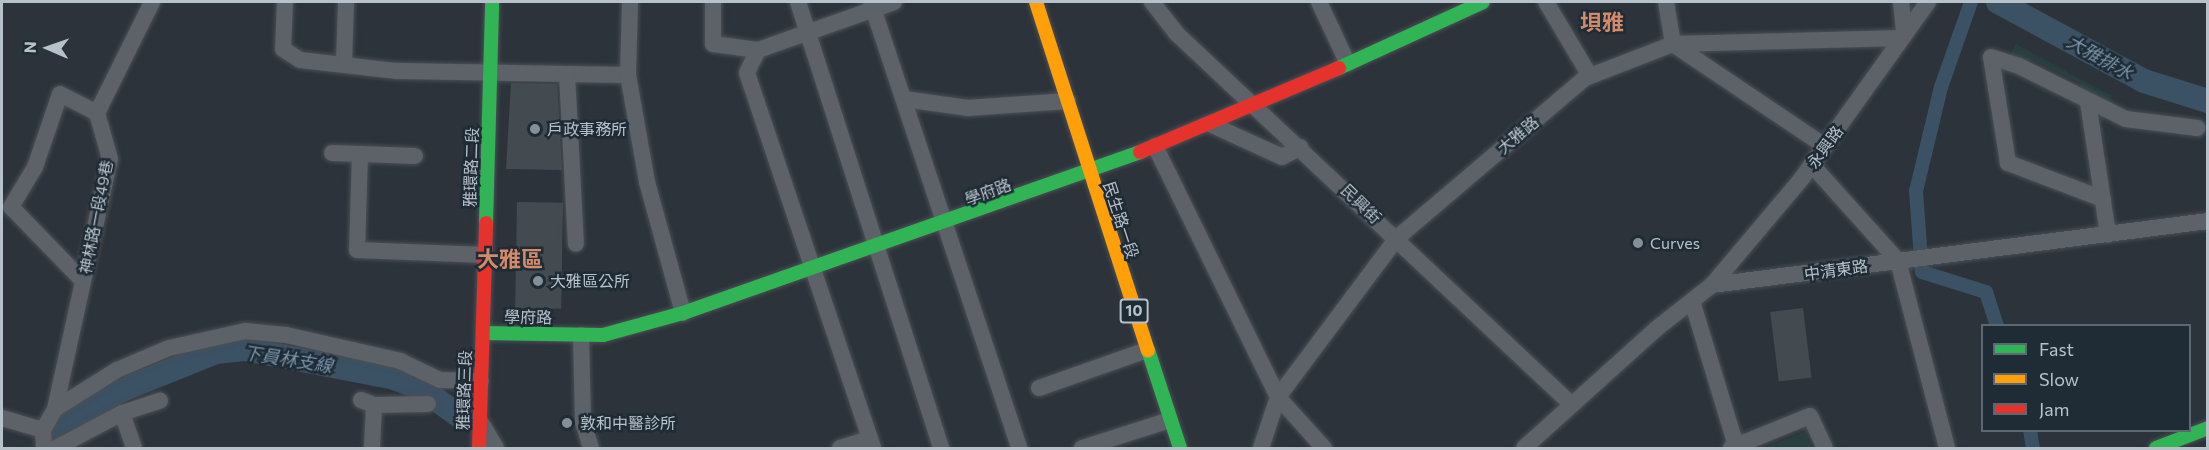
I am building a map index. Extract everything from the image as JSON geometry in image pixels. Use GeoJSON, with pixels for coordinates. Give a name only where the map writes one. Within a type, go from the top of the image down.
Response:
{"type":"FeatureCollection","features":[{"type":"Feature","properties":{"kind":"street"},"geometry":{"type":"LineString","coordinates":[[83,281],[11,207],[35,167],[60,94],[97,113],[152,2]]}},
{"type":"Feature","properties":{"kind":"street"},"geometry":{"type":"LineString","coordinates":[[285,2],[283,49],[300,60],[397,70],[490,74],[628,75]]}},
{"type":"Feature","properties":{"kind":"street"},"geometry":{"type":"LineString","coordinates":[[344,63],[346,2]]}},
{"type":"Feature","properties":{"kind":"street","name":"雅環路二段"},"geometry":{"type":"LineString","coordinates":[[483,333],[493,2]]}},
{"type":"Feature","properties":{"kind":"street"},"geometry":{"type":"LineString","coordinates":[[630,2],[628,75],[647,182],[683,313]]}},
{"type":"Feature","properties":{"kind":"street"},"geometry":{"type":"LineString","coordinates":[[713,2],[713,44],[758,50],[873,5],[894,2]]}},
{"type":"Feature","properties":{"kind":"street"},"geometry":{"type":"LineString","coordinates":[[798,2],[941,448]]}},
{"type":"Feature","properties":{"kind":"street","name":"民生路一段"},"geometry":{"type":"LineString","coordinates":[[1036,2],[1068,101],[1088,173],[1180,448]]}},
{"type":"Feature","properties":{"kind":"street","name":"民興街"},"geometry":{"type":"LineString","coordinates":[[1152,2],[1176,33],[1257,105],[1572,405]]}},
{"type":"Feature","properties":{"kind":"street"},"geometry":{"type":"LineString","coordinates":[[1319,2],[1348,64]]}},
{"type":"Feature","properties":{"kind":"street","name":"學府路"},"geometry":{"type":"LineString","coordinates":[[483,333],[603,335],[683,313],[945,225],[1088,173],[1257,105],[1348,64],[1457,7],[1483,2]]}},
{"type":"Feature","properties":{"kind":"street"},"geometry":{"type":"LineString","coordinates":[[1546,2],[1590,76]]}},
{"type":"Feature","properties":{"kind":"street"},"geometry":{"type":"LineString","coordinates":[[1666,2],[1673,44],[1825,146]]}},
{"type":"Feature","properties":{"kind":"street"},"geometry":{"type":"LineString","coordinates":[[1901,2],[1903,35]]}},
{"type":"Feature","properties":{"kind":"street","name":"永興路"},"geometry":{"type":"LineString","coordinates":[[1712,285],[1812,165],[1928,2]]}},
{"type":"Feature","properties":{"kind":"street"},"geometry":{"type":"LineString","coordinates":[[873,5],[1019,448]]}},
{"type":"Feature","properties":{"kind":"street","name":"大雅路"},"geometry":{"type":"LineString","coordinates":[[1261,448],[1278,397],[1397,238],[1590,76],[1673,44],[1903,35]]}},
{"type":"Feature","properties":{"kind":"street"},"geometry":{"type":"LineString","coordinates":[[758,50],[747,74],[872,444],[840,448]]}},
{"type":"Feature","properties":{"kind":"street"},"geometry":{"type":"LineString","coordinates":[[2103,199],[2008,163],[1991,57],[2019,66],[2126,119],[2197,128]]}},
{"type":"Feature","properties":{"kind":"street"},"geometry":{"type":"LineString","coordinates":[[567,74],[576,244]]}},
{"type":"Feature","properties":{"kind":"street"},"geometry":{"type":"LineString","coordinates":[[904,99],[968,108],[1068,101]]}},
{"type":"Feature","properties":{"kind":"street"},"geometry":{"type":"LineString","coordinates":[[2088,102],[2108,234]]}},
{"type":"Feature","properties":{"kind":"street","name":"神林路一段49巷"},"geometry":{"type":"LineString","coordinates":[[55,409],[110,159],[97,113]]}},
{"type":"Feature","properties":{"kind":"street"},"geometry":{"type":"LineString","coordinates":[[1210,124],[1282,157],[1301,147]]}},
{"type":"Feature","properties":{"kind":"street"},"geometry":{"type":"LineString","coordinates":[[1155,146],[1278,397],[1324,448]]}},
{"type":"Feature","properties":{"kind":"street"},"geometry":{"type":"LineString","coordinates":[[332,153],[415,156]]}},
{"type":"Feature","properties":{"kind":"street"},"geometry":{"type":"LineString","coordinates":[[360,154],[357,250],[485,255]]}},
{"type":"Feature","properties":{"kind":"street"},"geometry":{"type":"LineString","coordinates":[[1812,165],[1898,261],[1947,448]]}},
{"type":"Feature","properties":{"kind":"street","name":"中清東路"},"geometry":{"type":"LineString","coordinates":[[1712,285],[2208,221]]}},
{"type":"Feature","properties":{"kind":"street"},"geometry":{"type":"LineString","coordinates":[[1526,448],[1572,405],[1712,285]]}},
{"type":"Feature","properties":{"kind":"street"},"geometry":{"type":"LineString","coordinates":[[1692,301],[1734,447],[1810,416],[1825,448]]}},
{"type":"Feature","properties":{"kind":"street"},"geometry":{"type":"LineString","coordinates":[[44,448],[43,430],[55,409],[117,370],[169,348],[245,331],[286,335],[400,361],[440,380],[481,381]]}},
{"type":"Feature","properties":{"kind":"street","name":"雅環路三段"},"geometry":{"type":"LineString","coordinates":[[479,448],[483,333]]}},
{"type":"Feature","properties":{"kind":"street"},"geometry":{"type":"LineString","coordinates":[[581,335],[583,422],[591,448]]}},
{"type":"Feature","properties":{"kind":"street"},"geometry":{"type":"LineString","coordinates":[[1039,388],[1147,350]]}},
{"type":"Feature","properties":{"kind":"street"},"geometry":{"type":"LineString","coordinates":[[56,448],[122,413],[160,401]]}},
{"type":"Feature","properties":{"kind":"street"},"geometry":{"type":"LineString","coordinates":[[372,448],[368,403],[428,404]]}},
{"type":"Feature","properties":{"kind":"street"},"geometry":{"type":"LineString","coordinates":[[122,413],[134,448]]}},
{"type":"Feature","properties":{"kind":"street"},"geometry":{"type":"LineString","coordinates":[[2,418],[43,430]]}},
{"type":"Feature","properties":{"kind":"street"},"geometry":{"type":"LineString","coordinates":[[1082,448],[1170,420]]}},
{"type":"Feature","properties":{"kind":"street"},"geometry":{"type":"LineString","coordinates":[[480,421],[496,448]]}},
{"type":"Feature","properties":{"kind":"street"},"geometry":{"type":"LineString","coordinates":[[2156,448],[2208,428]]}},
{"type":"Feature","properties":{"kind":"green space"},"geometry":{"type":"Polygon","coordinates":[[[2016,44],[2112,96],[2107,109],[2077,95],[2081,84],[2064,75],[2031,59],[2025,67],[2008,58],[2016,44]]]}},
{"type":"Feature","properties":{"kind":"green space"},"geometry":{"type":"Polygon","coordinates":[[[1805,432],[1812,448],[1764,448],[1805,432]]]}},
{"type":"Feature","properties":{"kind":"building","name":"戶政事務所"},"geometry":{"type":"Polygon","coordinates":[[[511,83],[557,84],[562,170],[506,169],[511,83]]]}},
{"type":"Feature","properties":{"kind":"building","name":"大雅區公所"},"geometry":{"type":"Polygon","coordinates":[[[517,202],[563,203],[561,309],[515,308],[517,202]]]}},
{"type":"Feature","properties":{"kind":"building"},"geometry":{"type":"Polygon","coordinates":[[[1803,308],[1812,377],[1779,381],[1770,312],[1803,308]]]}},
{"type":"Feature","properties":{"kind":"waterway"},"geometry":{"type":"LineString","coordinates":[[1971,2],[1941,87],[1916,191],[1922,272],[1986,292],[1996,324]]}},
{"type":"Feature","properties":{"kind":"waterway","name":"大雅排水"},"geometry":{"type":"LineString","coordinates":[[1998,2],[2144,81],[2208,101]]}},
{"type":"Feature","properties":{"kind":"waterway","name":"下員林支線"},"geometry":{"type":"LineString","coordinates":[[53,433],[119,391],[216,352],[244,349],[391,377],[419,387],[458,415]]}},
{"type":"Feature","properties":{"kind":"waterway"},"geometry":{"type":"LineString","coordinates":[[2030,432],[2033,448]]}},
{"type":"Feature","properties":{"kind":"traffic: fast"},"geometry":{"type":"LineString","coordinates":[[486,223],[492,2]]}},
{"type":"Feature","properties":{"kind":"traffic: fast"},"geometry":{"type":"LineString","coordinates":[[1339,68],[1483,2]]}},
{"type":"Feature","properties":{"kind":"traffic: fast"},"geometry":{"type":"LineString","coordinates":[[483,333],[603,335],[683,313],[1140,152]]}},
{"type":"Feature","properties":{"kind":"traffic: fast"},"geometry":{"type":"LineString","coordinates":[[1148,350],[1180,448]]}},
{"type":"Feature","properties":{"kind":"traffic: fast"},"geometry":{"type":"LineString","coordinates":[[2156,448],[2208,428]]}},
{"type":"Feature","properties":{"kind":"traffic: slow"},"geometry":{"type":"LineString","coordinates":[[1036,2],[1148,350]]}},
{"type":"Feature","properties":{"kind":"traffic: jam"},"geometry":{"type":"LineString","coordinates":[[1140,152],[1339,68]]}},
{"type":"Feature","properties":{"kind":"traffic: jam"},"geometry":{"type":"LineString","coordinates":[[479,448],[486,223]]}},
{"type":"Feature","properties":{"kind":"place","name":"戶政事務所"},"geometry":{"type":"Point","coordinates":[535,129]}},
{"type":"Feature","properties":{"kind":"place","name":"Curves"},"geometry":{"type":"Point","coordinates":[1638,243]}},
{"type":"Feature","properties":{"kind":"place","name":"大雅區公所"},"geometry":{"type":"Point","coordinates":[538,281]}},
{"type":"Feature","properties":{"kind":"place","name":"敦和中醫診所"},"geometry":{"type":"Point","coordinates":[567,423]}},
{"type":"Feature","properties":{"kind":"district","name":"垻雅"},"geometry":{"type":"Point","coordinates":[1602,22]}},
{"type":"Feature","properties":{"kind":"district","name":"大雅區"},"geometry":{"type":"Point","coordinates":[510,259]}}]}
